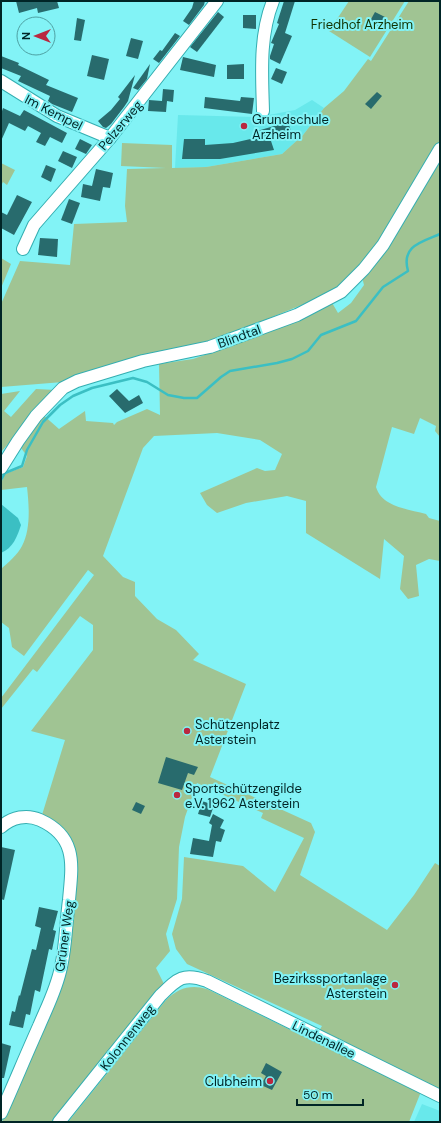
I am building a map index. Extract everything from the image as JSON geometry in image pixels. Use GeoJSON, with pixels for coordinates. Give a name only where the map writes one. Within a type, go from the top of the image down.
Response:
{"type":"FeatureCollection","features":[{"type":"Feature","properties":{"kind":"street","name":"Pelzerweg"},"geometry":{"type":"LineString","coordinates":[[23,249],[34,225],[110,138],[217,1]]}},
{"type":"Feature","properties":{"kind":"street"},"geometry":{"type":"LineString","coordinates":[[263,111],[262,54],[266,16],[273,1]]}},
{"type":"Feature","properties":{"kind":"street","name":"Im Kempel"},"geometry":{"type":"LineString","coordinates":[[4,88],[57,116],[110,138]]}},
{"type":"Feature","properties":{"kind":"street","name":"Blindtal"},"geometry":{"type":"LineString","coordinates":[[1,468],[36,416],[63,388],[77,381],[143,361],[210,347],[297,315],[341,292],[364,269],[383,245],[440,149]]}},
{"type":"Feature","properties":{"kind":"street","name":"Grüner Weg"},"geometry":{"type":"LineString","coordinates":[[1,1112],[58,980],[64,947],[71,877],[71,857],[66,839],[57,831],[37,819],[26,816],[4,824]]}},
{"type":"Feature","properties":{"kind":"street","name":"Kolonnenweg"},"geometry":{"type":"LineString","coordinates":[[59,1122],[160,996],[174,982],[183,977],[194,976],[208,981]]}},
{"type":"Feature","properties":{"kind":"street","name":"Lindenallee"},"geometry":{"type":"LineString","coordinates":[[208,981],[440,1096]]}},
{"type":"Feature","properties":{"kind":"shaded area","name":"Grundschule Arzheim"},"geometry":{"type":"Polygon","coordinates":[[[312,100],[324,108],[303,135],[282,154],[206,167],[175,168],[178,115],[258,117],[295,110],[312,100]]]}},
{"type":"Feature","properties":{"kind":"shaded area"},"geometry":{"type":"Polygon","coordinates":[[[1,504],[18,518],[21,525],[12,545],[1,553],[1,504]]]}},
{"type":"Feature","properties":{"kind":"shaded area"},"geometry":{"type":"Polygon","coordinates":[[[422,1104],[440,1111],[440,1122],[414,1122],[422,1104]]]}},
{"type":"Feature","properties":{"kind":"green space","name":"Friedhof Arzheim"},"geometry":{"type":"Polygon","coordinates":[[[349,1],[405,1],[370,57],[329,31],[349,1]]]}},
{"type":"Feature","properties":{"kind":"green space"},"geometry":{"type":"Polygon","coordinates":[[[409,1],[440,1],[440,145],[377,247],[339,287],[304,304],[211,342],[63,382],[1,387],[1,304],[20,261],[70,265],[74,224],[127,222],[125,206],[127,169],[166,168],[121,166],[122,143],[172,145],[172,168],[206,167],[282,154],[303,135],[324,108],[344,91],[368,59],[371,61],[409,1]]]}},
{"type":"Feature","properties":{"kind":"green space"},"geometry":{"type":"Polygon","coordinates":[[[440,153],[440,437],[435,431],[436,426],[420,418],[414,434],[392,427],[376,487],[379,494],[390,503],[404,509],[426,514],[429,518],[440,521],[440,561],[429,559],[416,565],[419,596],[408,599],[400,589],[404,556],[384,539],[380,579],[306,533],[306,501],[287,496],[246,503],[217,513],[207,505],[200,493],[257,468],[265,471],[275,470],[282,454],[260,440],[217,433],[154,436],[143,448],[103,556],[123,577],[135,582],[135,596],[157,619],[176,630],[199,654],[193,660],[246,684],[210,777],[311,823],[315,832],[300,875],[387,930],[414,895],[435,863],[440,866],[440,1092],[424,1084],[409,1122],[68,1122],[166,1000],[185,988],[196,987],[207,989],[313,1041],[322,1026],[187,964],[176,949],[172,934],[182,899],[184,857],[243,866],[275,892],[304,838],[261,818],[263,813],[197,783],[185,817],[179,847],[177,899],[166,934],[170,951],[156,968],[164,984],[52,1122],[2,1122],[8,1104],[57,995],[75,866],[42,815],[65,740],[31,731],[93,650],[93,625],[80,616],[37,672],[33,669],[1,709],[1,698],[94,575],[88,570],[24,656],[12,647],[9,628],[1,622],[1,569],[10,561],[22,546],[27,532],[29,509],[27,487],[1,490],[1,483],[5,474],[23,467],[27,456],[21,448],[42,414],[59,429],[85,411],[86,421],[113,423],[114,425],[117,422],[147,409],[160,415],[159,364],[193,359],[231,346],[331,301],[338,313],[351,303],[364,285],[362,277],[440,153]]]}},
{"type":"Feature","properties":{"kind":"green space"},"geometry":{"type":"Polygon","coordinates":[[[1,163],[15,170],[7,185],[3,182],[1,186],[1,163]]]}},
{"type":"Feature","properties":{"kind":"green space"},"geometry":{"type":"Polygon","coordinates":[[[1,258],[11,264],[1,288],[1,258]]]}},
{"type":"Feature","properties":{"kind":"green space"},"geometry":{"type":"Polygon","coordinates":[[[36,389],[56,390],[1,452],[1,394],[20,391],[4,411],[11,417],[36,389]]]}},
{"type":"Feature","properties":{"kind":"building"},"geometry":{"type":"Polygon","coordinates":[[[16,1],[57,1],[59,8],[38,13],[37,8],[19,13],[16,1]]]}},
{"type":"Feature","properties":{"kind":"building"},"geometry":{"type":"Polygon","coordinates":[[[194,1],[205,1],[204,5],[189,25],[183,21],[192,8],[194,1]]]}},
{"type":"Feature","properties":{"kind":"building"},"geometry":{"type":"Polygon","coordinates":[[[284,1],[295,1],[285,33],[292,36],[280,64],[270,59],[270,56],[274,44],[271,43],[279,24],[277,23],[284,1]]]}},
{"type":"Feature","properties":{"kind":"building"},"geometry":{"type":"Polygon","coordinates":[[[218,12],[224,17],[197,52],[190,47],[218,12]]]}},
{"type":"Feature","properties":{"kind":"building"},"geometry":{"type":"Polygon","coordinates":[[[375,12],[385,17],[380,27],[370,21],[375,12]]]}},
{"type":"Feature","properties":{"kind":"building"},"geometry":{"type":"Polygon","coordinates":[[[243,15],[256,15],[256,29],[243,28],[243,15]]]}},
{"type":"Feature","properties":{"kind":"building"},"geometry":{"type":"Polygon","coordinates":[[[77,18],[85,20],[81,41],[74,40],[77,18]]]}},
{"type":"Feature","properties":{"kind":"building"},"geometry":{"type":"Polygon","coordinates":[[[175,33],[180,36],[159,63],[153,59],[160,50],[162,51],[175,33]]]}},
{"type":"Feature","properties":{"kind":"building"},"geometry":{"type":"Polygon","coordinates":[[[131,38],[143,41],[138,59],[126,56],[131,38]]]}},
{"type":"Feature","properties":{"kind":"building"},"geometry":{"type":"Polygon","coordinates":[[[92,55],[109,59],[104,80],[87,76],[92,55]]]}},
{"type":"Feature","properties":{"kind":"building"},"geometry":{"type":"Polygon","coordinates":[[[1,56],[19,63],[18,65],[49,80],[46,85],[78,98],[72,112],[52,104],[48,101],[50,96],[18,81],[21,76],[1,68],[1,56]]]}},
{"type":"Feature","properties":{"kind":"building"},"geometry":{"type":"Polygon","coordinates":[[[183,57],[216,65],[214,77],[180,70],[183,57]]]}},
{"type":"Feature","properties":{"kind":"building"},"geometry":{"type":"Polygon","coordinates":[[[150,64],[147,79],[138,90],[133,88],[150,64]]]}},
{"type":"Feature","properties":{"kind":"building"},"geometry":{"type":"Polygon","coordinates":[[[244,64],[244,79],[227,79],[227,65],[244,64]]]}},
{"type":"Feature","properties":{"kind":"building"},"geometry":{"type":"Polygon","coordinates":[[[276,68],[287,72],[282,84],[271,79],[276,68]]]}},
{"type":"Feature","properties":{"kind":"building"},"geometry":{"type":"Polygon","coordinates":[[[135,75],[128,101],[111,124],[106,128],[103,127],[98,121],[111,110],[120,99],[118,97],[135,75]]]}},
{"type":"Feature","properties":{"kind":"building"},"geometry":{"type":"Polygon","coordinates":[[[163,89],[174,90],[173,102],[167,101],[166,112],[148,111],[149,100],[162,101],[163,89]]]}},
{"type":"Feature","properties":{"kind":"building"},"geometry":{"type":"Polygon","coordinates":[[[377,92],[382,96],[371,109],[365,104],[377,92]]]}},
{"type":"Feature","properties":{"kind":"building"},"geometry":{"type":"Polygon","coordinates":[[[205,97],[240,101],[241,97],[254,98],[252,114],[204,108],[205,97]]]}},
{"type":"Feature","properties":{"kind":"building"},"geometry":{"type":"Polygon","coordinates":[[[3,108],[20,116],[24,110],[67,133],[62,143],[50,137],[45,146],[36,142],[41,133],[28,126],[25,131],[9,123],[1,141],[1,114],[3,108]]]}},
{"type":"Feature","properties":{"kind":"building"},"geometry":{"type":"Polygon","coordinates":[[[288,122],[292,134],[271,141],[274,150],[220,159],[182,159],[184,139],[205,139],[205,145],[233,143],[259,137],[257,131],[288,122]]]}},
{"type":"Feature","properties":{"kind":"building"},"geometry":{"type":"Polygon","coordinates":[[[80,139],[92,145],[86,154],[75,149],[80,139]]]}},
{"type":"Feature","properties":{"kind":"building"},"geometry":{"type":"Polygon","coordinates":[[[63,151],[77,157],[72,168],[58,161],[63,151]]]}},
{"type":"Feature","properties":{"kind":"building"},"geometry":{"type":"Polygon","coordinates":[[[46,165],[56,169],[51,182],[41,177],[46,165]]]}},
{"type":"Feature","properties":{"kind":"building"},"geometry":{"type":"Polygon","coordinates":[[[96,169],[113,173],[110,188],[103,187],[100,201],[81,197],[83,184],[92,186],[96,169]]]}},
{"type":"Feature","properties":{"kind":"building"},"geometry":{"type":"Polygon","coordinates":[[[17,195],[32,202],[14,235],[1,228],[1,212],[7,215],[17,195]]]}},
{"type":"Feature","properties":{"kind":"building"},"geometry":{"type":"Polygon","coordinates":[[[69,199],[80,203],[72,224],[61,220],[69,199]]]}},
{"type":"Feature","properties":{"kind":"building"},"geometry":{"type":"Polygon","coordinates":[[[40,238],[58,239],[57,257],[38,255],[40,238]]]}},
{"type":"Feature","properties":{"kind":"building"},"geometry":{"type":"Polygon","coordinates":[[[117,389],[129,401],[139,395],[143,403],[125,413],[109,396],[117,389]]]}},
{"type":"Feature","properties":{"kind":"building"},"geometry":{"type":"Polygon","coordinates":[[[166,757],[198,767],[194,775],[188,773],[182,790],[158,783],[166,757]]]}},
{"type":"Feature","properties":{"kind":"building"},"geometry":{"type":"Polygon","coordinates":[[[202,801],[214,805],[210,817],[198,814],[202,801]]]}},
{"type":"Feature","properties":{"kind":"building"},"geometry":{"type":"Polygon","coordinates":[[[136,802],[145,806],[141,814],[132,810],[136,802]]]}},
{"type":"Feature","properties":{"kind":"building"},"geometry":{"type":"Polygon","coordinates":[[[213,814],[224,820],[220,828],[225,830],[221,842],[216,841],[213,857],[190,854],[193,838],[209,841],[212,825],[209,823],[213,814]]]}},
{"type":"Feature","properties":{"kind":"building"},"geometry":{"type":"Polygon","coordinates":[[[1,847],[15,850],[4,900],[1,899],[1,847]]]}},
{"type":"Feature","properties":{"kind":"building"},"geometry":{"type":"Polygon","coordinates":[[[39,907],[58,911],[53,930],[56,931],[52,950],[49,949],[40,992],[35,990],[30,1015],[26,1014],[23,1028],[9,1025],[12,1011],[15,1012],[19,995],[20,996],[32,949],[36,950],[41,928],[35,926],[39,907]]]}},
{"type":"Feature","properties":{"kind":"building"},"geometry":{"type":"Polygon","coordinates":[[[1,1043],[11,1046],[4,1078],[1,1078],[1,1043]]]}},
{"type":"Feature","properties":{"kind":"building","name":"Clubheim"},"geometry":{"type":"Polygon","coordinates":[[[266,1063],[282,1072],[272,1090],[261,1085],[266,1076],[261,1073],[266,1063]]]}},
{"type":"Feature","properties":{"kind":"waterway"},"geometry":{"type":"LineString","coordinates":[[1,480],[5,473],[22,466],[27,450],[43,422],[60,405],[73,396],[92,388],[133,378],[147,382],[168,395],[184,398],[197,398],[230,371],[292,359],[308,351],[321,335],[356,321],[383,287],[408,271],[407,256],[410,250],[414,246],[440,234]]}},
{"type":"Feature","properties":{"kind":"place","name":"Grundschule Arzheim"},"geometry":{"type":"Point","coordinates":[244,126]}},
{"type":"Feature","properties":{"kind":"place","name":"Schützenplatz Asterstein"},"geometry":{"type":"Point","coordinates":[187,731]}},
{"type":"Feature","properties":{"kind":"place","name":"Sportschützengilde e.V. 1962 Asterstein"},"geometry":{"type":"Point","coordinates":[177,795]}},
{"type":"Feature","properties":{"kind":"place","name":"Bezirkssportanlage Asterstein"},"geometry":{"type":"Point","coordinates":[395,985]}},
{"type":"Feature","properties":{"kind":"place","name":"Clubheim"},"geometry":{"type":"Point","coordinates":[270,1081]}}]}
